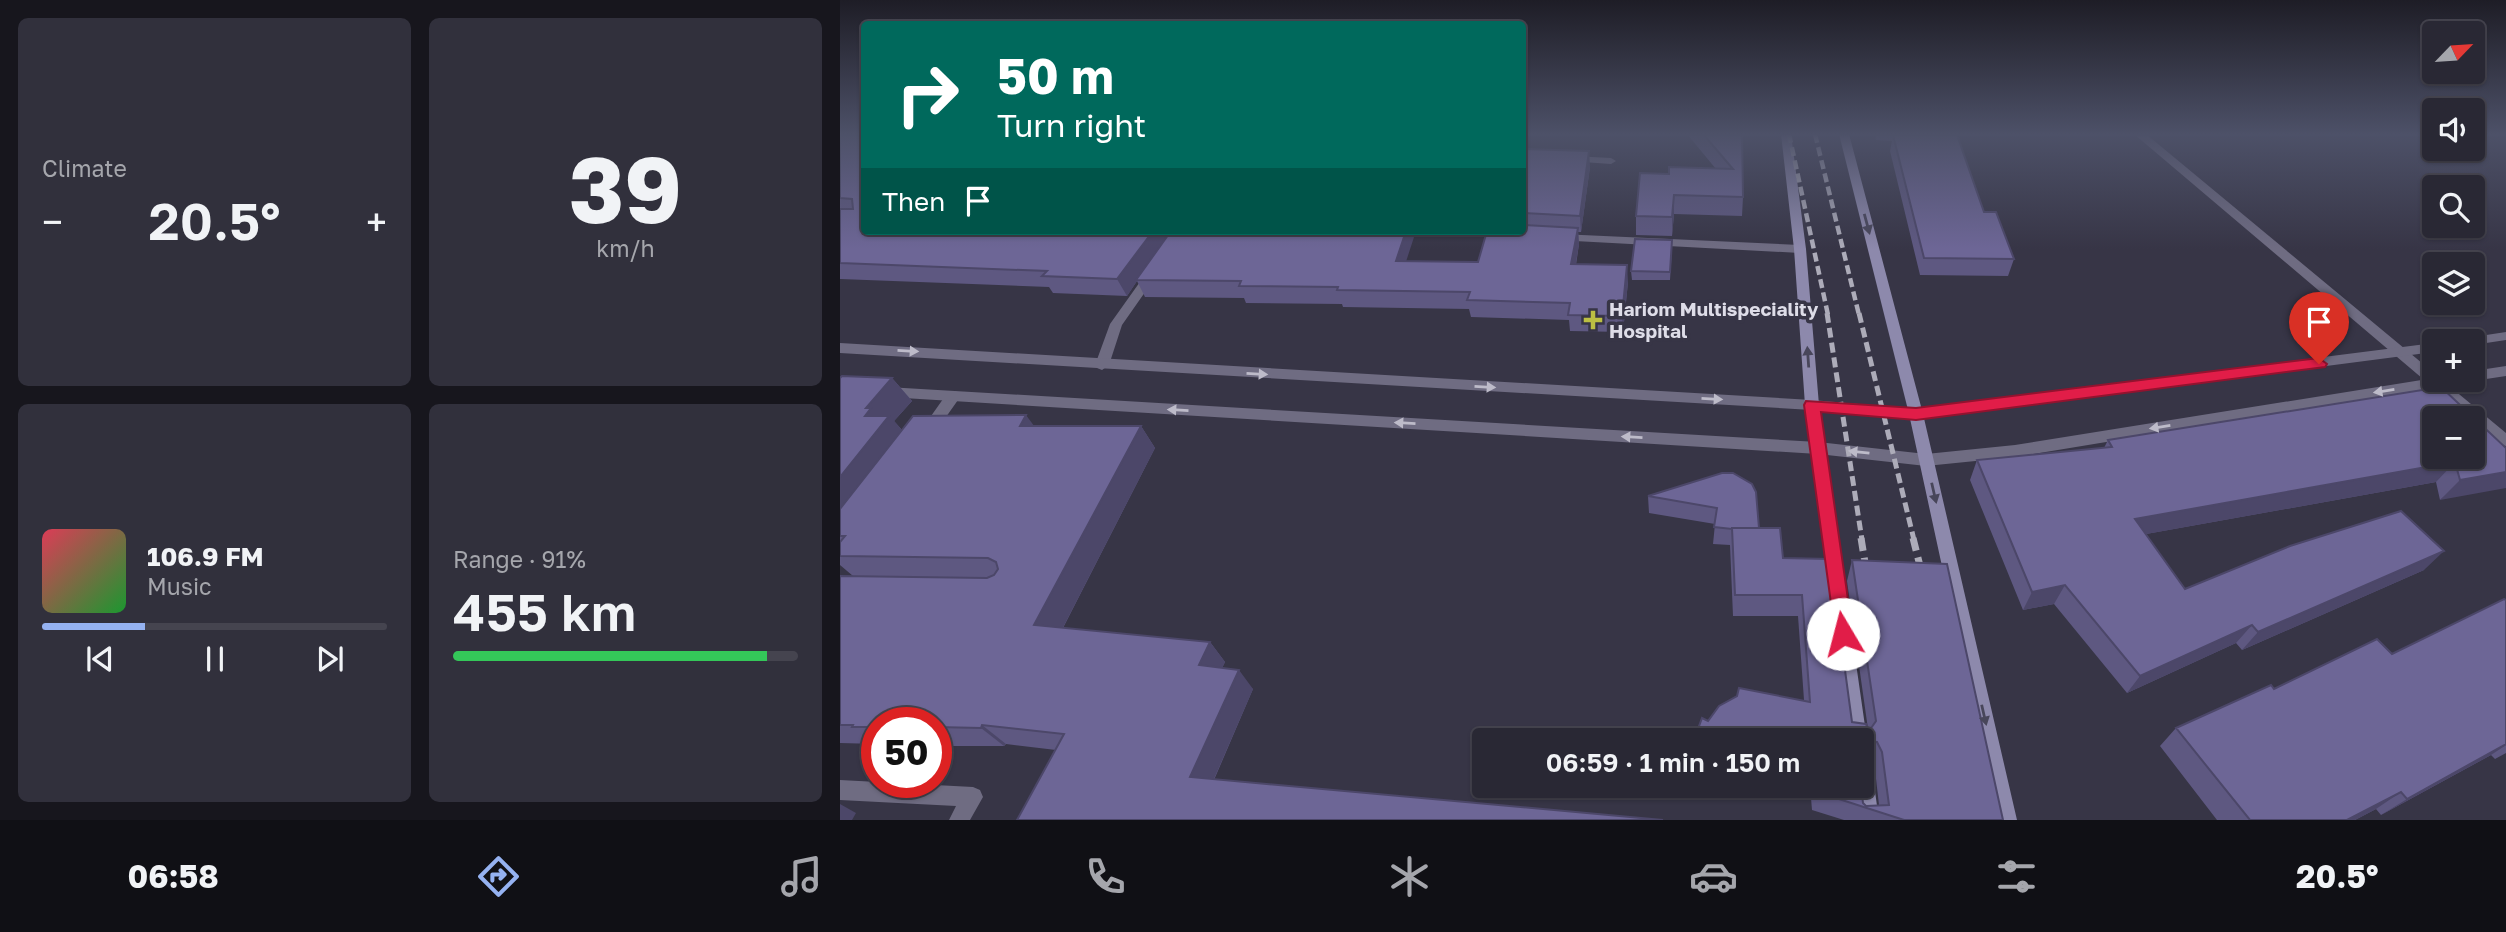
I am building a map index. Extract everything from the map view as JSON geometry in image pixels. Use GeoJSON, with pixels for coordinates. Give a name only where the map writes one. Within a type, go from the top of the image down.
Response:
{"type":"FeatureCollection","features":[{"type":"Feature","properties":{"kind":"main road"},"geometry":{"type":"LineString","coordinates":[[1791,172],[1800,249],[1812,405],[1856,728]]}},
{"type":"Feature","properties":{"kind":"main road"},"geometry":{"type":"LineString","coordinates":[[1854,172],[1927,460],[2007,820]]}},
{"type":"Feature","properties":{"kind":"main road"},"geometry":{"type":"LineString","coordinates":[[1866,798],[1869,820]]}},
{"type":"Feature","properties":{"kind":"street"},"geometry":{"type":"LineString","coordinates":[[2184,172],[2422,373]]}},
{"type":"Feature","properties":{"kind":"street"},"geometry":{"type":"LineString","coordinates":[[1503,235],[1522,236]]}},
{"type":"Feature","properties":{"kind":"street"},"geometry":{"type":"LineString","coordinates":[[1550,237],[1800,249]]}},
{"type":"Feature","properties":{"kind":"street"},"geometry":{"type":"LineString","coordinates":[[1102,365],[1116,324],[1160,262]]}},
{"type":"Feature","properties":{"kind":"street"},"geometry":{"type":"LineString","coordinates":[[2485,339],[2506,336]]}},
{"type":"Feature","properties":{"kind":"street"},"geometry":{"type":"LineString","coordinates":[[840,348],[1812,405],[1916,414],[2422,350]]}},
{"type":"Feature","properties":{"kind":"street"},"geometry":{"type":"LineString","coordinates":[[2485,374],[2506,371]]}},
{"type":"Feature","properties":{"kind":"street"},"geometry":{"type":"LineString","coordinates":[[878,392],[1818,448],[1927,460],[2015,451],[2422,385]]}},
{"type":"Feature","properties":{"kind":"street"},"geometry":{"type":"LineString","coordinates":[[2445,392],[2506,441]]}},
{"type":"Feature","properties":{"kind":"street"},"geometry":{"type":"LineString","coordinates":[[919,443],[953,396]]}},
{"type":"Feature","properties":{"kind":"street"},"geometry":{"type":"LineString","coordinates":[[840,790],[973,797],[959,820]]}},
{"type":"Feature","properties":{"kind":"building"},"geometry":{"type":"Polygon","coordinates":[[[840,172],[861,172],[861,235],[1150,235],[1117,279],[1042,276],[1047,271],[840,263],[840,209],[853,209],[852,199],[840,198],[840,172]]]}},
{"type":"Feature","properties":{"kind":"building"},"geometry":{"type":"Polygon","coordinates":[[[1526,172],[1586,172],[1580,216],[1526,213],[1526,172]]]}},
{"type":"Feature","properties":{"kind":"building"},"geometry":{"type":"Polygon","coordinates":[[[1743,172],[1743,197],[1674,195],[1672,217],[1636,216],[1640,173],[1743,172]]]}},
{"type":"Feature","properties":{"kind":"building"},"geometry":{"type":"Polygon","coordinates":[[[1902,172],[1970,172],[1984,212],[1996,212],[2014,259],[1924,258],[1902,172]]]}},
{"type":"Feature","properties":{"kind":"building"},"geometry":{"type":"Polygon","coordinates":[[[1526,225],[1578,228],[1571,264],[1627,265],[1622,316],[1568,315],[1570,303],[1467,300],[1470,292],[1337,290],[1338,287],[1239,286],[1241,281],[1136,280],[1168,235],[1405,235],[1396,261],[1478,262],[1486,235],[1526,235],[1526,225]]]}},
{"type":"Feature","properties":{"kind":"building"},"geometry":{"type":"Polygon","coordinates":[[[1635,239],[1672,240],[1670,272],[1631,271],[1635,239]]]}},
{"type":"Feature","properties":{"kind":"building"},"geometry":{"type":"Polygon","coordinates":[[[840,378],[892,378],[866,408],[871,408],[865,416],[889,416],[840,477],[840,378]]]}},
{"type":"Feature","properties":{"kind":"building"},"geometry":{"type":"Polygon","coordinates":[[[2422,390],[2446,392],[2461,406],[2422,406],[2422,468],[2135,519],[2185,589],[2290,546],[2401,511],[2444,551],[2258,632],[2252,625],[2140,676],[2065,585],[2032,592],[1977,460],[2112,447],[2108,440],[2422,390]]]}},
{"type":"Feature","properties":{"kind":"building"},"geometry":{"type":"Polygon","coordinates":[[[1026,415],[1020,426],[1141,426],[1034,625],[1210,642],[1199,665],[1239,670],[1190,777],[1663,820],[1017,820],[1064,734],[982,725],[981,728],[952,727],[952,707],[861,707],[861,727],[840,725],[840,576],[987,578],[994,575],[998,569],[996,562],[988,558],[840,556],[840,542],[845,536],[840,536],[840,509],[913,416],[1026,415]]]}},
{"type":"Feature","properties":{"kind":"building"},"geometry":{"type":"Polygon","coordinates":[[[2485,428],[2506,448],[2506,472],[2460,480],[2457,469],[2485,469],[2485,428]]]}},
{"type":"Feature","properties":{"kind":"building"},"geometry":{"type":"Polygon","coordinates":[[[1722,473],[1733,473],[1752,484],[1756,492],[1759,528],[1714,527],[1717,508],[1648,496],[1722,473]]]}},
{"type":"Feature","properties":{"kind":"building"},"geometry":{"type":"Polygon","coordinates":[[[1732,528],[1780,528],[1783,558],[1830,559],[1852,722],[1866,724],[1868,728],[1698,728],[1702,718],[1708,721],[1719,706],[1737,696],[1739,688],[1810,702],[1802,595],[1735,595],[1732,528]]]}},
{"type":"Feature","properties":{"kind":"building"},"geometry":{"type":"Polygon","coordinates":[[[1852,560],[1947,564],[2003,820],[1904,820],[1836,798],[1862,798],[1866,806],[1889,805],[1882,752],[1877,742],[1874,742],[1874,728],[1871,728],[1876,721],[1852,560]]]}},
{"type":"Feature","properties":{"kind":"building"},"geometry":{"type":"Polygon","coordinates":[[[2504,599],[2506,744],[2407,799],[2401,792],[2347,820],[2250,820],[2176,728],[2271,685],[2274,689],[2377,639],[2392,654],[2504,599]]]}},
{"type":"Feature","properties":{"kind":"railway"},"geometry":{"type":"LineString","coordinates":[[1797,172],[1828,315]]}},
{"type":"Feature","properties":{"kind":"railway"},"geometry":{"type":"LineString","coordinates":[[1824,172],[1859,315]]}},
{"type":"Feature","properties":{"kind":"railway"},"geometry":{"type":"LineString","coordinates":[[1827,313],[1862,540]]}},
{"type":"Feature","properties":{"kind":"railway"},"geometry":{"type":"LineString","coordinates":[[1859,313],[1914,540]]}},
{"type":"Feature","properties":{"kind":"railway"},"geometry":{"type":"LineString","coordinates":[[1861,538],[1868,581]]}},
{"type":"Feature","properties":{"kind":"railway"},"geometry":{"type":"LineString","coordinates":[[1913,538],[1924,582]]}},
{"type":"Feature","properties":{"kind":"place","name":"Hariom Multispeciality Hospital"},"geometry":{"type":"Point","coordinates":[1593,320]}},
{"type":"Feature","properties":{"kind":"route"},"geometry":{"type":"LineString","coordinates":[[1843,634],[1812,405],[1916,414],[2319,364]]}}]}
